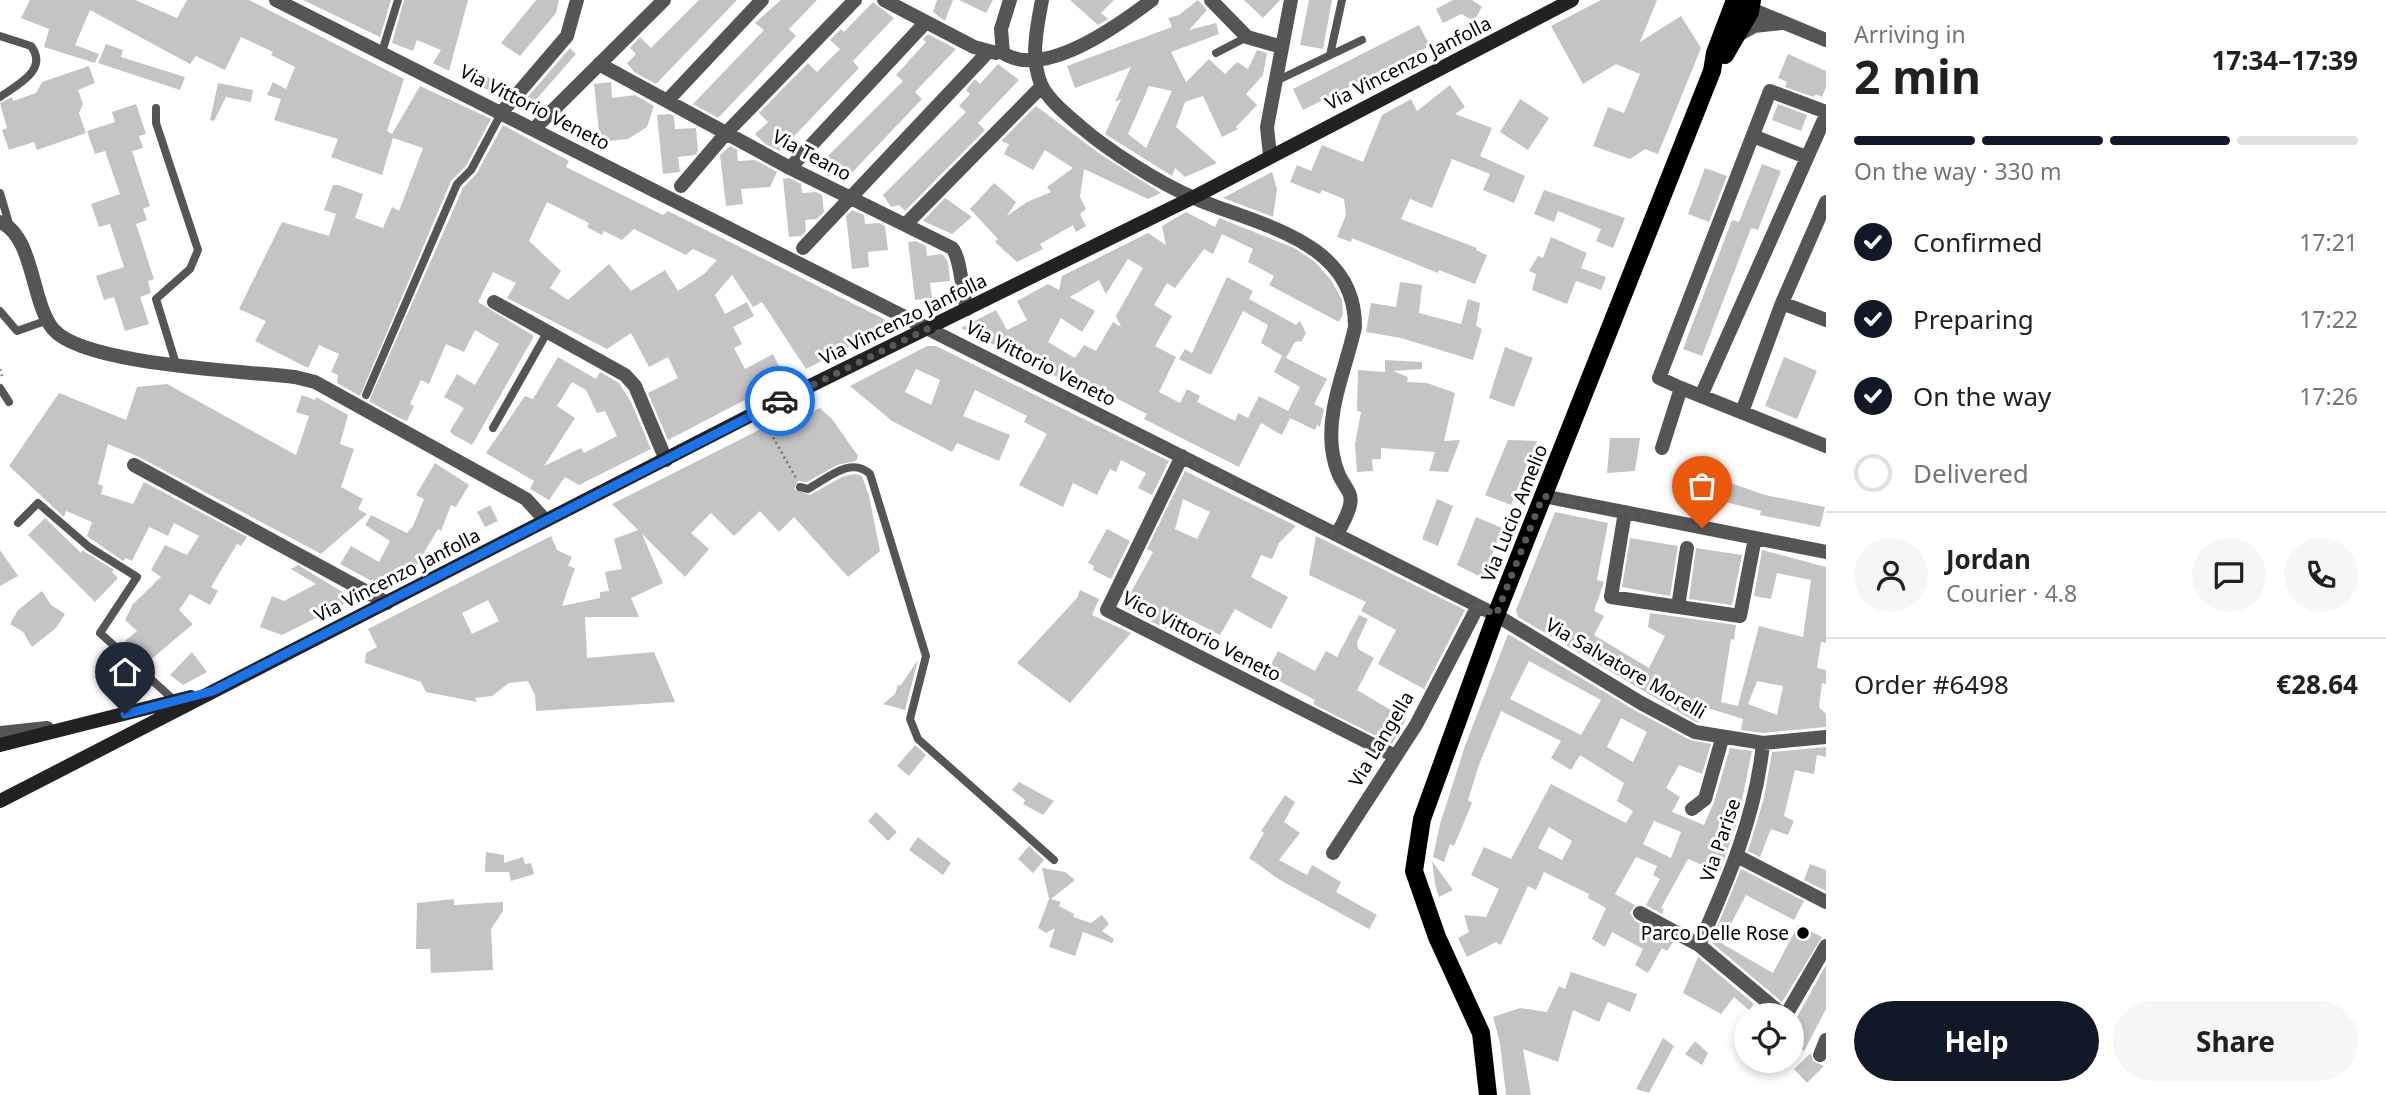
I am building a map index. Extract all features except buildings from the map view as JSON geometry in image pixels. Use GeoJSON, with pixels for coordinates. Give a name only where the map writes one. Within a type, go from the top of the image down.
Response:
{"type":"FeatureCollection","features":[{"type":"Feature","properties":{"kind":"main road","name":"Via Vincenzo Janfolla"},"geometry":{"type":"LineString","coordinates":[[0,801],[759,411],[1193,198],[1572,0]]}},
{"type":"Feature","properties":{"kind":"main road"},"geometry":{"type":"LineString","coordinates":[[1712,71],[1715,53],[1735,0]]}},
{"type":"Feature","properties":{"kind":"main road"},"geometry":{"type":"LineString","coordinates":[[1712,71],[1720,64],[1749,3]]}},
{"type":"Feature","properties":{"kind":"main road","name":"Via Lucio Amelio"},"geometry":{"type":"LineString","coordinates":[[1488,1095],[1480,1033],[1437,937],[1414,871],[1422,819],[1496,615],[1712,71]]}},
{"type":"Feature","properties":{"kind":"main road","name":"Via Vincenzo Janfolla"},"geometry":{"type":"LineString","coordinates":[[0,745],[213,691]]}},
{"type":"Feature","properties":{"kind":"street","name":"Via Vittorio Veneto"},"geometry":{"type":"LineString","coordinates":[[276,0],[535,128],[1496,615]]}},
{"type":"Feature","properties":{"kind":"street"},"geometry":{"type":"LineString","coordinates":[[502,112],[567,36],[577,0]]}},
{"type":"Feature","properties":{"kind":"street"},"geometry":{"type":"LineString","coordinates":[[535,128],[664,0]]}},
{"type":"Feature","properties":{"kind":"street"},"geometry":{"type":"LineString","coordinates":[[667,102],[762,0]]}},
{"type":"Feature","properties":{"kind":"street"},"geometry":{"type":"LineString","coordinates":[[681,186],[728,131],[855,0]]}},
{"type":"Feature","properties":{"kind":"street"},"geometry":{"type":"LineString","coordinates":[[884,0],[926,22],[995,52],[1036,65],[1096,38],[1152,0]]}},
{"type":"Feature","properties":{"kind":"street"},"geometry":{"type":"LineString","coordinates":[[803,248],[995,52],[1010,0]]}},
{"type":"Feature","properties":{"kind":"street"},"geometry":{"type":"LineString","coordinates":[[1042,0],[1036,65],[1042,86],[1072,119],[1101,143],[1193,198],[1314,248],[1344,277],[1355,312],[1355,327],[1330,426],[1336,468],[1352,496],[1351,509],[1337,534]]}},
{"type":"Feature","properties":{"kind":"street"},"geometry":{"type":"LineString","coordinates":[[1211,0],[1247,37],[1282,47]]}},
{"type":"Feature","properties":{"kind":"street"},"geometry":{"type":"LineString","coordinates":[[1270,156],[1267,127],[1292,0]]}},
{"type":"Feature","properties":{"kind":"street"},"geometry":{"type":"LineString","coordinates":[[1749,3],[1826,40]]}},
{"type":"Feature","properties":{"kind":"street"},"geometry":{"type":"LineString","coordinates":[[790,168],[926,22]]}},
{"type":"Feature","properties":{"kind":"street"},"geometry":{"type":"LineString","coordinates":[[1733,38],[1762,24],[1787,23]]}},
{"type":"Feature","properties":{"kind":"street","name":"Via Teano"},"geometry":{"type":"LineString","coordinates":[[599,64],[667,102],[728,131],[790,168],[954,249],[967,309]]}},
{"type":"Feature","properties":{"kind":"street"},"geometry":{"type":"LineString","coordinates":[[906,224],[1042,86]]}},
{"type":"Feature","properties":{"kind":"street"},"geometry":{"type":"LineString","coordinates":[[1701,396],[1826,113],[1770,91],[1660,378],[1681,388],[1701,396],[1742,412],[1826,446]]}},
{"type":"Feature","properties":{"kind":"street"},"geometry":{"type":"LineString","coordinates":[[1753,136],[1805,157]]}},
{"type":"Feature","properties":{"kind":"street"},"geometry":{"type":"LineString","coordinates":[[1742,412],[1782,303],[1826,202]]}},
{"type":"Feature","properties":{"kind":"street"},"geometry":{"type":"LineString","coordinates":[[5,224],[16,235],[48,320],[54,331],[68,342],[93,352],[120,358],[295,377],[315,382],[526,499],[545,520]]}},
{"type":"Feature","properties":{"kind":"street"},"geometry":{"type":"LineString","coordinates":[[495,302],[619,369],[631,380],[666,460]]}},
{"type":"Feature","properties":{"kind":"street"},"geometry":{"type":"LineString","coordinates":[[1782,303],[1826,320]]}},
{"type":"Feature","properties":{"kind":"street"},"geometry":{"type":"LineString","coordinates":[[1662,448],[1681,388]]}},
{"type":"Feature","properties":{"kind":"street","name":"Vico Vittorio Veneto"},"geometry":{"type":"LineString","coordinates":[[1182,456],[1107,610],[1395,756]]}},
{"type":"Feature","properties":{"kind":"street"},"geometry":{"type":"LineString","coordinates":[[134,465],[387,603]]}},
{"type":"Feature","properties":{"kind":"street"},"geometry":{"type":"LineString","coordinates":[[1543,496],[1826,552]]}},
{"type":"Feature","properties":{"kind":"street"},"geometry":{"type":"LineString","coordinates":[[1625,512],[1611,597],[1740,616],[1755,538]]}},
{"type":"Feature","properties":{"kind":"street"},"geometry":{"type":"LineString","coordinates":[[1678,607],[1687,548]]}},
{"type":"Feature","properties":{"kind":"street","name":"Via Langella"},"geometry":{"type":"LineString","coordinates":[[1333,853],[1416,725],[1478,606]]}},
{"type":"Feature","properties":{"kind":"street","name":"Via Salvatore Morelli"},"geometry":{"type":"LineString","coordinates":[[1496,615],[1641,703],[1695,732],[1722,739],[1763,743],[1826,737]]}},
{"type":"Feature","properties":{"kind":"street"},"geometry":{"type":"LineString","coordinates":[[0,733],[101,720]]}},
{"type":"Feature","properties":{"kind":"street"},"geometry":{"type":"LineString","coordinates":[[1692,809],[1705,799],[1722,739]]}},
{"type":"Feature","properties":{"kind":"street","name":"Via Parise"},"geometry":{"type":"LineString","coordinates":[[1699,946],[1737,856],[1760,776],[1763,743]]}},
{"type":"Feature","properties":{"kind":"street"},"geometry":{"type":"LineString","coordinates":[[0,795],[23,790]]}},
{"type":"Feature","properties":{"kind":"street"},"geometry":{"type":"LineString","coordinates":[[1737,856],[1826,902]]}},
{"type":"Feature","properties":{"kind":"street"},"geometry":{"type":"LineString","coordinates":[[1640,913],[1699,946],[1770,1003]]}},
{"type":"Feature","properties":{"kind":"street"},"geometry":{"type":"LineString","coordinates":[[1792,1003],[1826,946]]}},
{"type":"Feature","properties":{"kind":"street"},"geometry":{"type":"LineString","coordinates":[[1820,1055],[1826,1040]]}},
{"type":"Feature","properties":{"kind":"lane"},"geometry":{"type":"LineString","coordinates":[[382,52],[398,0]]}},
{"type":"Feature","properties":{"kind":"lane"},"geometry":{"type":"LineString","coordinates":[[1330,55],[1342,0]]}},
{"type":"Feature","properties":{"kind":"lane"},"geometry":{"type":"LineString","coordinates":[[0,36],[31,46],[37,57],[33,72],[0,97]]}},
{"type":"Feature","properties":{"kind":"lane"},"geometry":{"type":"LineString","coordinates":[[1216,53],[1247,37]]}},
{"type":"Feature","properties":{"kind":"lane"},"geometry":{"type":"LineString","coordinates":[[1275,82],[1362,40]]}},
{"type":"Feature","properties":{"kind":"lane"},"geometry":{"type":"LineString","coordinates":[[156,108],[156,123],[198,250],[190,269],[156,299],[176,364]]}},
{"type":"Feature","properties":{"kind":"lane"},"geometry":{"type":"LineString","coordinates":[[366,396],[457,184],[471,170],[502,112]]}},
{"type":"Feature","properties":{"kind":"lane"},"geometry":{"type":"LineString","coordinates":[[0,193],[5,224]]}},
{"type":"Feature","properties":{"kind":"lane"},"geometry":{"type":"LineString","coordinates":[[0,311],[14,330],[48,320]]}},
{"type":"Feature","properties":{"kind":"lane"},"geometry":{"type":"LineString","coordinates":[[493,428],[548,331]]}},
{"type":"Feature","properties":{"kind":"lane"},"geometry":{"type":"LineString","coordinates":[[0,388],[9,402]]}},
{"type":"Feature","properties":{"kind":"lane"},"geometry":{"type":"LineString","coordinates":[[800,487],[808,489],[851,466],[862,467],[870,474],[926,656],[910,719],[918,739],[1054,860]]}},
{"type":"Feature","properties":{"kind":"lane"},"geometry":{"type":"LineString","coordinates":[[18,523],[38,503],[89,547],[137,577],[100,633],[175,701]]}},
{"type":"Feature","properties":{"kind":"path"},"geometry":{"type":"LineString","coordinates":[[759,411],[800,487]]}},
{"type":"Feature","properties":{"kind":"way so far"},"geometry":{"type":"LineString","coordinates":[[780,401],[929,328],[1496,615],[1543,496],[1702,528]]}},
{"type":"Feature","properties":{"kind":"place","name":"Parco Delle Rose"},"geometry":{"type":"Point","coordinates":[1803,933]}},
{"type":"Feature","properties":{"kind":"route"},"geometry":{"type":"LineString","coordinates":[[125,714],[213,691],[780,401]]}}]}
